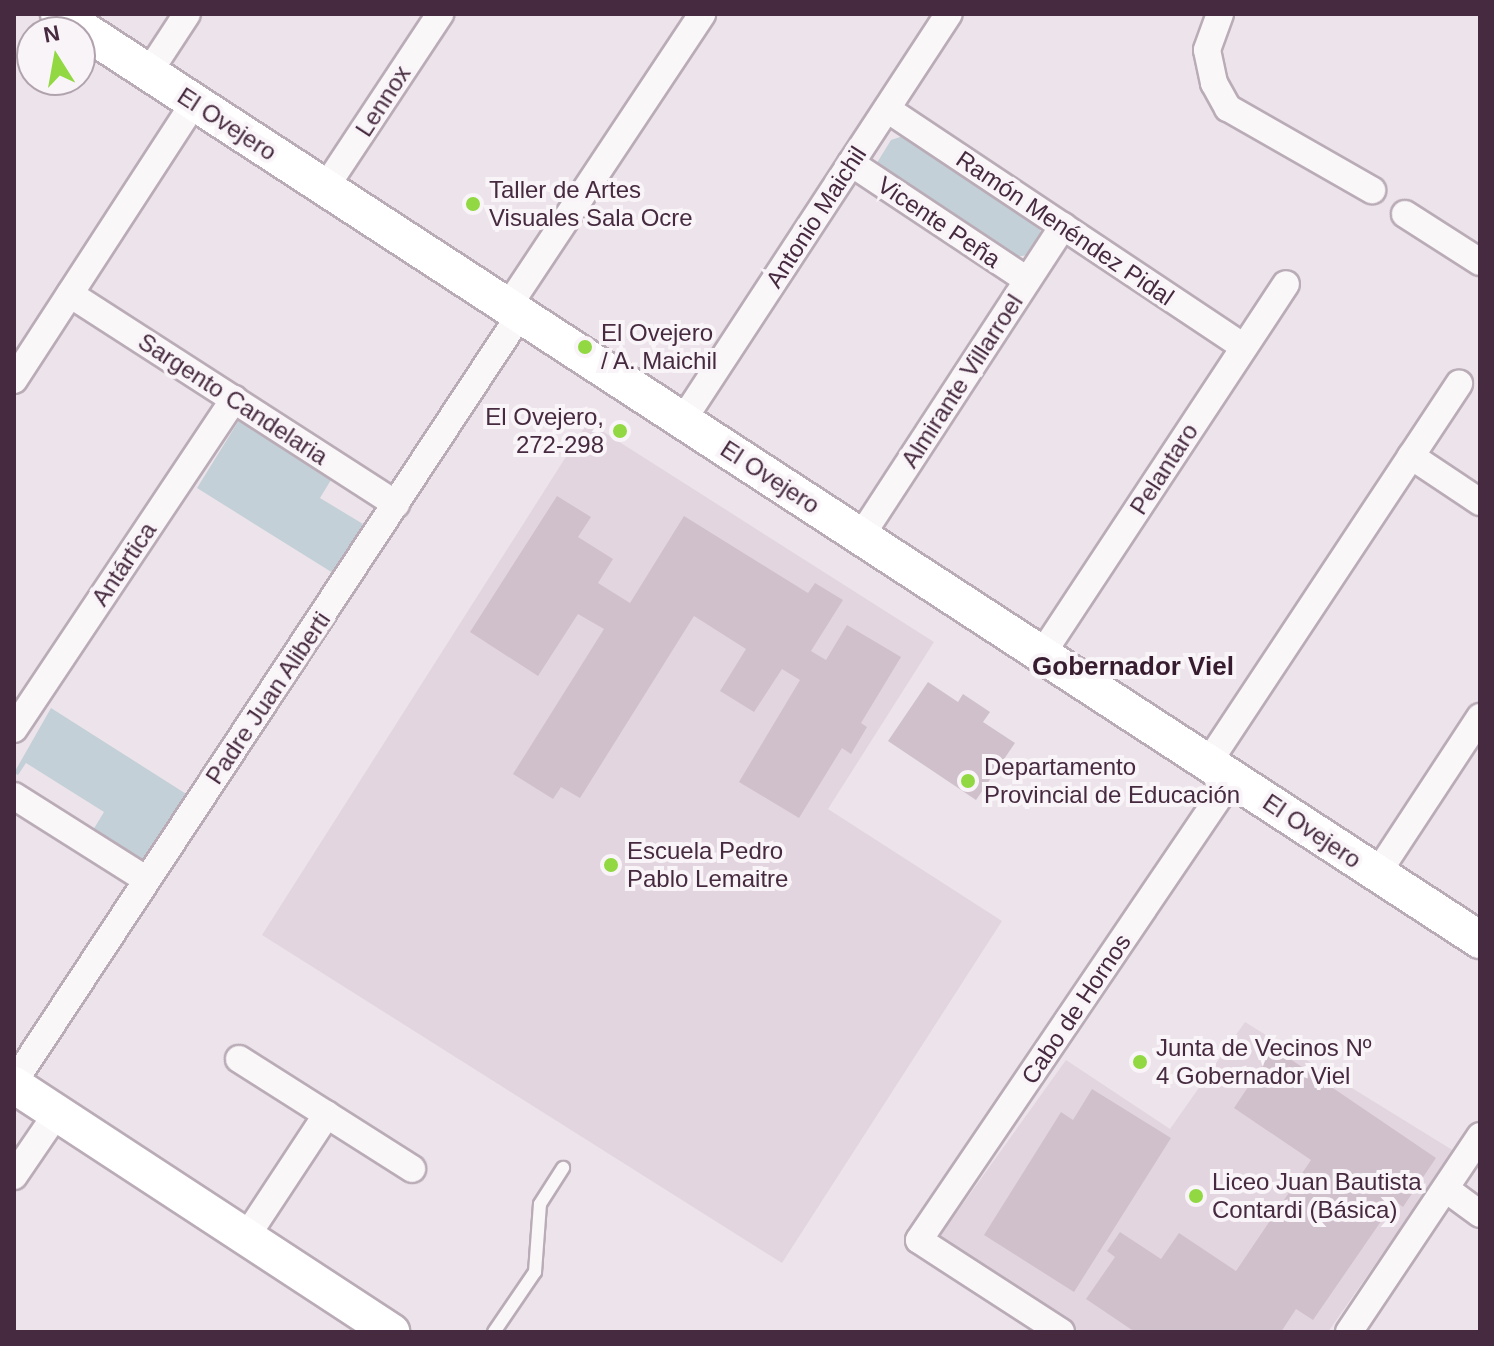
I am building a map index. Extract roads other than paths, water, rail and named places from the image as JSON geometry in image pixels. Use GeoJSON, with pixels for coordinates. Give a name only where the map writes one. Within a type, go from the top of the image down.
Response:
{"type":"FeatureCollection","features":[{"type":"Feature","properties":{"kind":"street","name":"El Ovejero"},"geometry":{"type":"LineString","coordinates":[[59,14],[1480,940]]}},
{"type":"Feature","properties":{"kind":"street"},"geometry":{"type":"LineString","coordinates":[[149,72],[187,14]]}},
{"type":"Feature","properties":{"kind":"street","name":"Lennox"},"geometry":{"type":"LineString","coordinates":[[325,188],[440,14]]}},
{"type":"Feature","properties":{"kind":"street","name":"Padre Juan Aliberti"},"geometry":{"type":"LineString","coordinates":[[14,1083],[396,504],[702,14]]}},
{"type":"Feature","properties":{"kind":"street","name":"Antonio Maichil"},"geometry":{"type":"LineString","coordinates":[[683,420],[949,14]]}},
{"type":"Feature","properties":{"kind":"street"},"geometry":{"type":"LineString","coordinates":[[1220,14],[1207,50],[1214,83],[1228,108],[1372,190]]}},
{"type":"Feature","properties":{"kind":"street"},"geometry":{"type":"LineString","coordinates":[[14,380],[194,103]]}},
{"type":"Feature","properties":{"kind":"street","name":"Ramón Menéndez Pidal"},"geometry":{"type":"LineString","coordinates":[[887,109],[1244,347]]}},
{"type":"Feature","properties":{"kind":"street","name":"Vicente Peña"},"geometry":{"type":"LineString","coordinates":[[851,163],[1027,280]]}},
{"type":"Feature","properties":{"kind":"street"},"geometry":{"type":"LineString","coordinates":[[1405,214],[1480,262]]}},
{"type":"Feature","properties":{"kind":"street","name":"Almirante Villarroel"},"geometry":{"type":"LineString","coordinates":[[861,536],[1063,226]]}},
{"type":"Feature","properties":{"kind":"street","name":"Pelantaro"},"geometry":{"type":"LineString","coordinates":[[1042,654],[1286,284]]}},
{"type":"Feature","properties":{"kind":"street","name":"Sargento Candelaria"},"geometry":{"type":"LineString","coordinates":[[70,294],[396,504]]}},
{"type":"Feature","properties":{"kind":"street","name":"Cabo de Hornos"},"geometry":{"type":"LineString","coordinates":[[1061,1332],[919,1240],[1220,770],[1411,456],[1459,384]]}},
{"type":"Feature","properties":{"kind":"street","name":"Antártica"},"geometry":{"type":"LineString","coordinates":[[14,729],[234,399]]}},
{"type":"Feature","properties":{"kind":"street"},"geometry":{"type":"LineString","coordinates":[[1411,456],[1480,502]]}},
{"type":"Feature","properties":{"kind":"street"},"geometry":{"type":"LineString","coordinates":[[1377,874],[1480,717]]}},
{"type":"Feature","properties":{"kind":"street"},"geometry":{"type":"LineString","coordinates":[[14,796],[147,880]]}},
{"type":"Feature","properties":{"kind":"street"},"geometry":{"type":"LineString","coordinates":[[239,1059],[412,1169]]}},
{"type":"Feature","properties":{"kind":"street"},"geometry":{"type":"LineString","coordinates":[[14,1083],[391,1332]]}},
{"type":"Feature","properties":{"kind":"street"},"geometry":{"type":"LineString","coordinates":[[14,1176],[57,1113]]}},
{"type":"Feature","properties":{"kind":"street"},"geometry":{"type":"LineString","coordinates":[[246,1237],[327,1114]]}},
{"type":"Feature","properties":{"kind":"street"},"geometry":{"type":"LineString","coordinates":[[1349,1332],[1480,1136]]}},
{"type":"Feature","properties":{"kind":"street"},"geometry":{"type":"LineString","coordinates":[[1446,1189],[1480,1214]]}},
{"type":"Feature","properties":{"kind":"lane"},"geometry":{"type":"LineString","coordinates":[[494,1332],[535,1272],[540,1204],[563,1168]]}},
{"type":"Feature","properties":{"kind":"place","name":"Taller de Artes Visuales Sala Ocre"},"geometry":{"type":"Point","coordinates":[473,204]}},
{"type":"Feature","properties":{"kind":"place","name":"El Ovejero / A. Maichil"},"geometry":{"type":"Point","coordinates":[585,347]}},
{"type":"Feature","properties":{"kind":"place","name":"El Ovejero, 272-298"},"geometry":{"type":"Point","coordinates":[620,431]}},
{"type":"Feature","properties":{"kind":"place","name":"Departamento Provincial de Educación"},"geometry":{"type":"Point","coordinates":[968,781]}},
{"type":"Feature","properties":{"kind":"place","name":"Escuela Pedro Pablo Lemaitre"},"geometry":{"type":"Point","coordinates":[611,865]}},
{"type":"Feature","properties":{"kind":"place","name":"Junta de Vecinos Nº 4 Gobernador Viel"},"geometry":{"type":"Point","coordinates":[1140,1062]}},
{"type":"Feature","properties":{"kind":"place","name":"Liceo Juan Bautista Contardi (Básica)"},"geometry":{"type":"Point","coordinates":[1196,1196]}},
{"type":"Feature","properties":{"kind":"district","name":"Gobernador Viel"},"geometry":{"type":"Point","coordinates":[1133,667]}}]}
